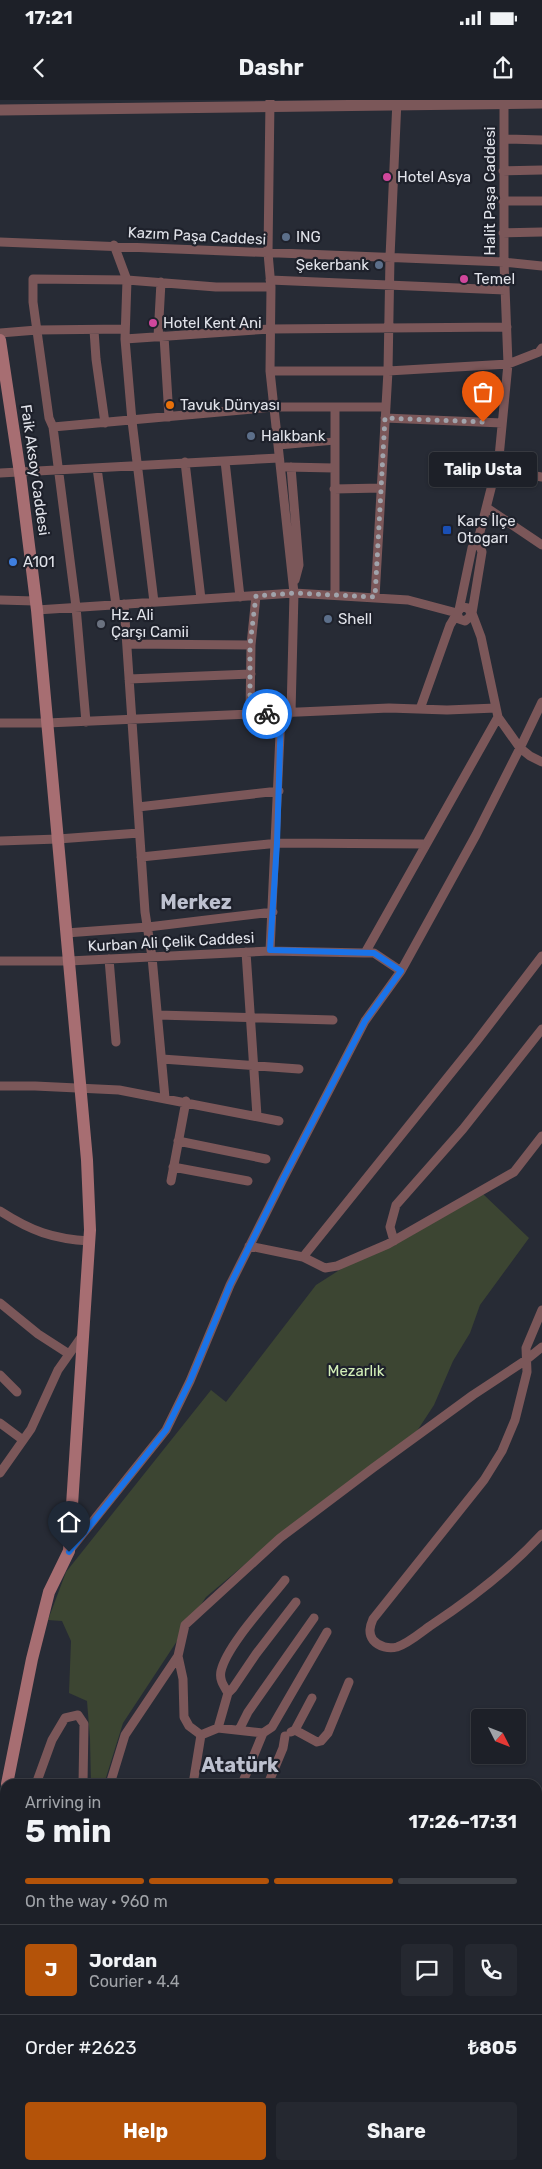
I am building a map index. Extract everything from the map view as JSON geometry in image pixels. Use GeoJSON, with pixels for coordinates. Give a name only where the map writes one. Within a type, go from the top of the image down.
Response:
{"type":"FeatureCollection","features":[{"type":"Feature","properties":{"kind":"main road","name":"Faik Aksoy Caddesi"},"geometry":{"type":"LineString","coordinates":[[0,340],[20,473],[36,605],[87,1160],[90,1241],[69,1552]]}},
{"type":"Feature","properties":{"kind":"main road"},"geometry":{"type":"LineString","coordinates":[[8,1779],[32,1659],[49,1592],[69,1552]]}},
{"type":"Feature","properties":{"kind":"street"},"geometry":{"type":"LineString","coordinates":[[375,597],[388,371],[389,285],[397,102]]}},
{"type":"Feature","properties":{"kind":"street","name":"Halit Paşa Caddesi"},"geometry":{"type":"LineString","coordinates":[[504,102],[503,233],[508,364],[496,469],[478,540],[482,552],[472,613],[481,638],[497,712],[520,748]]}},
{"type":"Feature","properties":{"kind":"street"},"geometry":{"type":"LineString","coordinates":[[270,103],[268,253],[271,284],[270,371],[294,589]]}},
{"type":"Feature","properties":{"kind":"street"},"geometry":{"type":"LineString","coordinates":[[0,110],[106,104],[542,103]]}},
{"type":"Feature","properties":{"kind":"street"},"geometry":{"type":"LineString","coordinates":[[504,139],[542,140]]}},
{"type":"Feature","properties":{"kind":"street"},"geometry":{"type":"LineString","coordinates":[[503,171],[542,170]]}},
{"type":"Feature","properties":{"kind":"street"},"geometry":{"type":"LineString","coordinates":[[503,201],[542,201]]}},
{"type":"Feature","properties":{"kind":"street"},"geometry":{"type":"LineString","coordinates":[[503,233],[542,232]]}},
{"type":"Feature","properties":{"kind":"street","name":"Kazım Paşa Caddesi"},"geometry":{"type":"LineString","coordinates":[[0,242],[390,256],[542,266]]}},
{"type":"Feature","properties":{"kind":"street"},"geometry":{"type":"LineString","coordinates":[[114,245],[127,280],[125,334],[132,421],[154,602]]}},
{"type":"Feature","properties":{"kind":"street"},"geometry":{"type":"LineString","coordinates":[[86,722],[76,607],[53,427],[49,418],[33,302],[33,279],[127,280],[216,287],[271,284],[389,285],[505,290]]}},
{"type":"Feature","properties":{"kind":"street"},"geometry":{"type":"LineString","coordinates":[[161,282],[161,336],[169,417]]}},
{"type":"Feature","properties":{"kind":"street"},"geometry":{"type":"LineString","coordinates":[[0,333],[37,330],[94,330],[161,336],[270,330],[507,327]]}},
{"type":"Feature","properties":{"kind":"street"},"geometry":{"type":"LineString","coordinates":[[94,330],[105,423]]}},
{"type":"Feature","properties":{"kind":"street"},"geometry":{"type":"LineString","coordinates":[[270,371],[388,371],[508,364],[539,352],[542,348]]}},
{"type":"Feature","properties":{"kind":"street"},"geometry":{"type":"LineString","coordinates":[[53,427],[274,407],[386,407]]}},
{"type":"Feature","properties":{"kind":"street"},"geometry":{"type":"LineString","coordinates":[[335,407],[336,595]]}},
{"type":"Feature","properties":{"kind":"street"},"geometry":{"type":"LineString","coordinates":[[385,418],[502,423]]}},
{"type":"Feature","properties":{"kind":"street"},"geometry":{"type":"LineString","coordinates":[[278,446],[334,441]]}},
{"type":"Feature","properties":{"kind":"street"},"geometry":{"type":"LineString","coordinates":[[0,473],[225,460],[280,462],[291,467],[334,468]]}},
{"type":"Feature","properties":{"kind":"street"},"geometry":{"type":"LineString","coordinates":[[225,460],[240,596]]}},
{"type":"Feature","properties":{"kind":"street"},"geometry":{"type":"LineString","coordinates":[[185,462],[201,599]]}},
{"type":"Feature","properties":{"kind":"street"},"geometry":{"type":"LineString","coordinates":[[270,950],[279,791],[294,589],[299,564],[291,467]]}},
{"type":"Feature","properties":{"kind":"street"},"geometry":{"type":"LineString","coordinates":[[98,468],[127,644],[134,719],[141,857],[165,1098]]}},
{"type":"Feature","properties":{"kind":"street"},"geometry":{"type":"LineString","coordinates":[[496,469],[542,477]]}},
{"type":"Feature","properties":{"kind":"street"},"geometry":{"type":"LineString","coordinates":[[334,489],[381,488]]}},
{"type":"Feature","properties":{"kind":"street"},"geometry":{"type":"LineString","coordinates":[[487,508],[542,545]]}},
{"type":"Feature","properties":{"kind":"street"},"geometry":{"type":"LineString","coordinates":[[420,709],[450,625],[458,612],[472,548],[478,540]]}},
{"type":"Feature","properties":{"kind":"street"},"geometry":{"type":"LineString","coordinates":[[0,600],[36,605],[76,607],[256,596],[294,589],[336,595],[408,600],[458,612]]}},
{"type":"Feature","properties":{"kind":"street"},"geometry":{"type":"LineString","coordinates":[[250,714],[250,645],[256,596]]}},
{"type":"Feature","properties":{"kind":"street"},"geometry":{"type":"LineString","coordinates":[[458,612],[460,619],[465,622],[471,618],[472,613]]}},
{"type":"Feature","properties":{"kind":"street"},"geometry":{"type":"LineString","coordinates":[[127,644],[250,645]]}},
{"type":"Feature","properties":{"kind":"street"},"geometry":{"type":"LineString","coordinates":[[129,679],[250,674]]}},
{"type":"Feature","properties":{"kind":"street"},"geometry":{"type":"LineString","coordinates":[[69,1552],[166,1430],[249,1246],[365,1021],[401,971],[476,836],[542,702]]}},
{"type":"Feature","properties":{"kind":"street"},"geometry":{"type":"LineString","coordinates":[[0,723],[86,722],[389,708],[497,712],[369,953],[390,962],[401,971]]}},
{"type":"Feature","properties":{"kind":"street"},"geometry":{"type":"LineString","coordinates":[[520,748],[542,762]]}},
{"type":"Feature","properties":{"kind":"street"},"geometry":{"type":"LineString","coordinates":[[138,807],[279,791]]}},
{"type":"Feature","properties":{"kind":"street"},"geometry":{"type":"LineString","coordinates":[[0,840],[58,839],[140,833]]}},
{"type":"Feature","properties":{"kind":"street"},"geometry":{"type":"LineString","coordinates":[[141,857],[277,843],[426,844]]}},
{"type":"Feature","properties":{"kind":"street"},"geometry":{"type":"LineString","coordinates":[[66,933],[148,927],[273,912]]}},
{"type":"Feature","properties":{"kind":"street","name":"Kurban Ali Çelik Caddesi"},"geometry":{"type":"LineString","coordinates":[[0,962],[69,961],[270,950],[369,953]]}},
{"type":"Feature","properties":{"kind":"street"},"geometry":{"type":"LineString","coordinates":[[246,952],[257,1116]]}},
{"type":"Feature","properties":{"kind":"street"},"geometry":{"type":"LineString","coordinates":[[304,1257],[470,1050],[542,956]]}},
{"type":"Feature","properties":{"kind":"street"},"geometry":{"type":"LineString","coordinates":[[109,959],[116,1042]]}},
{"type":"Feature","properties":{"kind":"street"},"geometry":{"type":"LineString","coordinates":[[158,1015],[332,1020]]}},
{"type":"Feature","properties":{"kind":"street"},"geometry":{"type":"LineString","coordinates":[[394,1241],[390,1226],[396,1205],[463,1129],[542,1029]]}},
{"type":"Feature","properties":{"kind":"street"},"geometry":{"type":"LineString","coordinates":[[162,1059],[298,1069]]}},
{"type":"Feature","properties":{"kind":"street"},"geometry":{"type":"LineString","coordinates":[[0,1086],[119,1090],[279,1121]]}},
{"type":"Feature","properties":{"kind":"street"},"geometry":{"type":"LineString","coordinates":[[171,1181],[186,1102]]}},
{"type":"Feature","properties":{"kind":"street"},"geometry":{"type":"LineString","coordinates":[[249,1246],[304,1257],[320,1266],[330,1268],[394,1241],[514,1172],[542,1136]]}},
{"type":"Feature","properties":{"kind":"street"},"geometry":{"type":"LineString","coordinates":[[178,1141],[266,1160]]}},
{"type":"Feature","properties":{"kind":"street"},"geometry":{"type":"LineString","coordinates":[[173,1167],[248,1181]]}},
{"type":"Feature","properties":{"kind":"street"},"geometry":{"type":"LineString","coordinates":[[0,1211],[24,1226],[48,1235],[68,1240],[90,1241]]}},
{"type":"Feature","properties":{"kind":"street"},"geometry":{"type":"LineString","coordinates":[[0,1303],[38,1334],[69,1354]]}},
{"type":"Feature","properties":{"kind":"street"},"geometry":{"type":"LineString","coordinates":[[542,1310],[526,1348],[527,1372],[515,1420],[502,1451],[484,1480],[373,1619],[370,1626],[371,1637],[379,1646],[386,1648],[399,1646],[454,1610],[501,1575],[542,1534]]}},
{"type":"Feature","properties":{"kind":"street"},"geometry":{"type":"LineString","coordinates":[[0,1473],[31,1429],[58,1370],[84,1334]]}},
{"type":"Feature","properties":{"kind":"street"},"geometry":{"type":"LineString","coordinates":[[112,1779],[125,1735],[178,1656],[185,1625],[280,1538],[448,1413],[542,1347]]}},
{"type":"Feature","properties":{"kind":"street"},"geometry":{"type":"LineString","coordinates":[[0,1375],[17,1392]]}},
{"type":"Feature","properties":{"kind":"street"},"geometry":{"type":"LineString","coordinates":[[0,1423],[23,1440]]}},
{"type":"Feature","properties":{"kind":"street"},"geometry":{"type":"LineString","coordinates":[[228,1692],[221,1681],[221,1671],[233,1647],[285,1580]]}},
{"type":"Feature","properties":{"kind":"street"},"geometry":{"type":"LineString","coordinates":[[218,1728],[228,1692],[233,1688],[256,1654],[296,1602]]}},
{"type":"Feature","properties":{"kind":"street"},"geometry":{"type":"LineString","coordinates":[[239,1730],[248,1712],[314,1618]]}},
{"type":"Feature","properties":{"kind":"street"},"geometry":{"type":"LineString","coordinates":[[201,1735],[218,1728],[263,1732],[272,1727],[327,1632]]}},
{"type":"Feature","properties":{"kind":"street"},"geometry":{"type":"LineString","coordinates":[[178,1656],[182,1679],[184,1717],[189,1726],[201,1735]]}},
{"type":"Feature","properties":{"kind":"street"},"geometry":{"type":"LineString","coordinates":[[295,1730],[317,1742],[321,1742],[328,1733],[349,1682]]}},
{"type":"Feature","properties":{"kind":"street"},"geometry":{"type":"LineString","coordinates":[[270,1779],[283,1748],[285,1736],[295,1730],[312,1698]]}},
{"type":"Feature","properties":{"kind":"street"},"geometry":{"type":"LineString","coordinates":[[38,1779],[52,1740],[65,1718],[78,1715],[84,1724],[83,1779]]}},
{"type":"Feature","properties":{"kind":"street"},"geometry":{"type":"LineString","coordinates":[[272,1727],[285,1736]]}},
{"type":"Feature","properties":{"kind":"street"},"geometry":{"type":"LineString","coordinates":[[244,1779],[263,1732]]}},
{"type":"Feature","properties":{"kind":"street"},"geometry":{"type":"LineString","coordinates":[[194,1779],[201,1735]]}},
{"type":"Feature","properties":{"kind":"green space","name":"Mezarlık"},"geometry":{"type":"Polygon","coordinates":[[[483,1194],[529,1238],[480,1305],[470,1333],[453,1361],[434,1405],[417,1431],[256,1555],[206,1597],[123,1723],[106,1779],[91,1779],[87,1701],[69,1693],[71,1641],[62,1621],[48,1620],[66,1572],[211,1390],[226,1402],[316,1285],[352,1262],[483,1194]]]}},
{"type":"Feature","properties":{"kind":"way so far"},"geometry":{"type":"LineString","coordinates":[[267,714],[250,714],[250,645],[256,596],[294,593],[375,597],[385,418],[483,422]]}},
{"type":"Feature","properties":{"kind":"place","name":"Hotel Asya"},"geometry":{"type":"Point","coordinates":[387,177]}},
{"type":"Feature","properties":{"kind":"place","name":"ING"},"geometry":{"type":"Point","coordinates":[286,237]}},
{"type":"Feature","properties":{"kind":"place","name":"Şekerbank"},"geometry":{"type":"Point","coordinates":[379,265]}},
{"type":"Feature","properties":{"kind":"place","name":"Temel"},"geometry":{"type":"Point","coordinates":[464,279]}},
{"type":"Feature","properties":{"kind":"place","name":"Hotel Kent Ani"},"geometry":{"type":"Point","coordinates":[153,323]}},
{"type":"Feature","properties":{"kind":"place","name":"Tavuk Dünyası"},"geometry":{"type":"Point","coordinates":[170,405]}},
{"type":"Feature","properties":{"kind":"place","name":"Talip Usta"},"geometry":{"type":"Point","coordinates":[483,422]}},
{"type":"Feature","properties":{"kind":"place","name":"Halkbank"},"geometry":{"type":"Point","coordinates":[251,436]}},
{"type":"Feature","properties":{"kind":"place","name":"Kars İlçe Otogarı"},"geometry":{"type":"Point","coordinates":[447,530]}},
{"type":"Feature","properties":{"kind":"place","name":"A101"},"geometry":{"type":"Point","coordinates":[13,562]}},
{"type":"Feature","properties":{"kind":"place","name":"Shell"},"geometry":{"type":"Point","coordinates":[328,619]}},
{"type":"Feature","properties":{"kind":"place","name":"Hz. Ali Çarşı Camii"},"geometry":{"type":"Point","coordinates":[101,624]}},
{"type":"Feature","properties":{"kind":"district","name":"Merkez"},"geometry":{"type":"Point","coordinates":[196,902]}},
{"type":"Feature","properties":{"kind":"district","name":"Atatürk"},"geometry":{"type":"Point","coordinates":[240,1765]}},
{"type":"Feature","properties":{"kind":"route"},"geometry":{"type":"LineString","coordinates":[[69,1552],[166,1430],[190,1381],[230,1285],[283,1179],[365,1021],[401,971],[374,953],[270,950],[277,843],[281,713],[267,714]]}}]}
